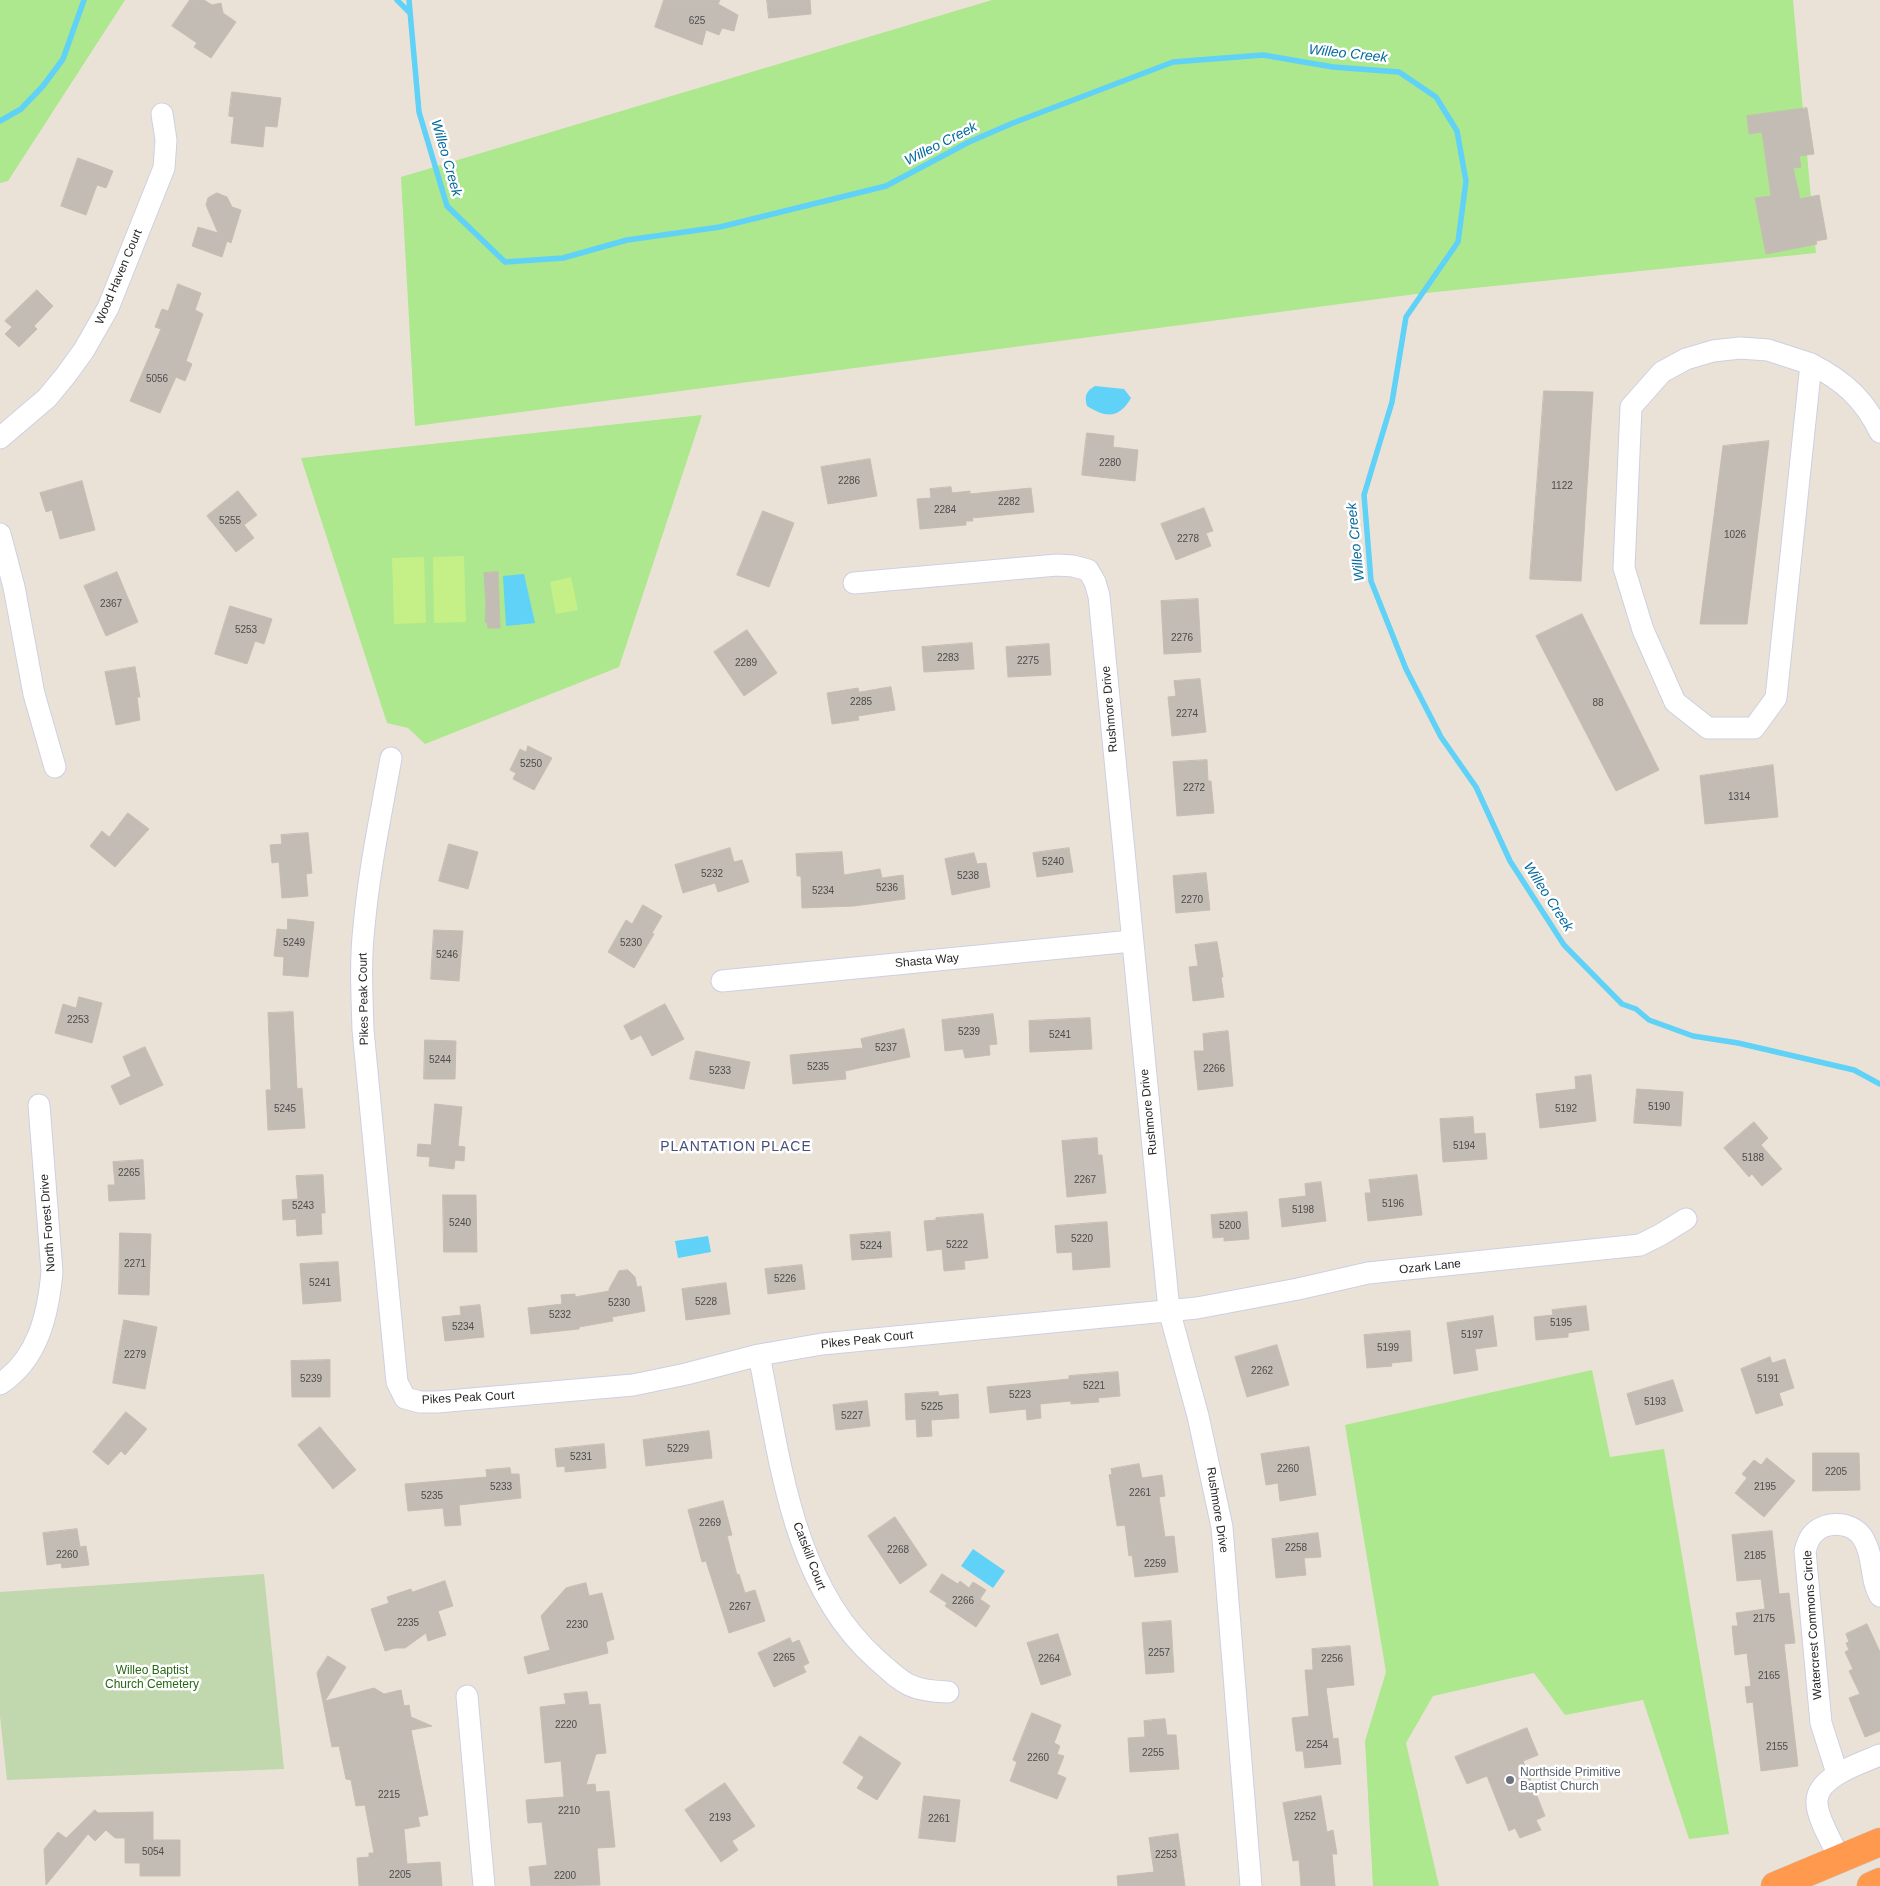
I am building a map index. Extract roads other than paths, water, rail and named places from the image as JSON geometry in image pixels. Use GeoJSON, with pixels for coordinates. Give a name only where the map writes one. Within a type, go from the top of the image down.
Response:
{"type":"FeatureCollection","features":[{"type":"Feature","properties":{"kind":"highway"},"geometry":{"type":"LineString","coordinates":[[1775,1886],[1880,1842]]}},
{"type":"Feature","properties":{"kind":"highway"},"geometry":{"type":"LineString","coordinates":[[1871,1886],[1880,1882]]}},
{"type":"Feature","properties":{"kind":"street","name":"Wood Haven Court"},"geometry":{"type":"LineString","coordinates":[[0,438],[47,398],[84,350],[108,308],[164,168],[166,140],[162,114]]}},
{"type":"Feature","properties":{"kind":"street"},"geometry":{"type":"LineString","coordinates":[[1811,364],[1776,698],[1754,728],[1708,728],[1675,702],[1643,630],[1624,568],[1631,407],[1662,372],[1686,359],[1713,351],[1740,348],[1768,350],[1811,364],[1834,376],[1855,394],[1872,415],[1880,432]]}},
{"type":"Feature","properties":{"kind":"street"},"geometry":{"type":"LineString","coordinates":[[0,534],[14,587],[34,694],[55,767]]}},
{"type":"Feature","properties":{"kind":"street","name":"Rushmore Drive"},"geometry":{"type":"LineString","coordinates":[[854,584],[1057,565],[1073,566],[1088,570],[1095,582],[1099,596],[1169,1310],[1198,1416],[1222,1527],[1252,1886]]}},
{"type":"Feature","properties":{"kind":"street","name":"Pikes Peak Court"},"geometry":{"type":"LineString","coordinates":[[392,758],[369,883],[361,978],[363,1030],[397,1382],[406,1398],[420,1402],[437,1402],[633,1385],[686,1374],[759,1355],[822,1344],[1169,1310]]}},
{"type":"Feature","properties":{"kind":"street","name":"Shasta Way"},"geometry":{"type":"LineString","coordinates":[[722,980],[1132,941]]}},
{"type":"Feature","properties":{"kind":"street","name":"North Forest Drive"},"geometry":{"type":"LineString","coordinates":[[0,1384],[9,1378],[19,1367],[38,1339],[50,1299],[52,1272],[39,1105]]}},
{"type":"Feature","properties":{"kind":"street","name":"Ozark Lane"},"geometry":{"type":"LineString","coordinates":[[1169,1310],[1197,1308],[1298,1289],[1368,1273],[1640,1245],[1686,1219]]}},
{"type":"Feature","properties":{"kind":"street","name":"Catskill Court"},"geometry":{"type":"LineString","coordinates":[[759,1355],[786,1487],[797,1529],[822,1592],[841,1620],[864,1648],[903,1683],[926,1691],[948,1692]]}},
{"type":"Feature","properties":{"kind":"street","name":"Watercrest Commons Circle"},"geometry":{"type":"LineString","coordinates":[[1838,1773],[1821,1723],[1805,1552],[1807,1542],[1812,1534],[1820,1528],[1838,1524],[1853,1528],[1859,1533],[1867,1546],[1874,1582],[1880,1596]]}},
{"type":"Feature","properties":{"kind":"street"},"geometry":{"type":"LineString","coordinates":[[467,1696],[484,1886]]}},
{"type":"Feature","properties":{"kind":"street"},"geometry":{"type":"LineString","coordinates":[[1840,1859],[1820,1815],[1817,1801],[1822,1788],[1838,1773],[1880,1755]]}},
{"type":"Feature","properties":{"kind":"water"},"geometry":{"type":"Polygon","coordinates":[[[1095,386],[1124,389],[1131,398],[1122,410],[1117,413],[1100,413],[1087,406],[1086,402],[1086,394],[1095,386]]]}},
{"type":"Feature","properties":{"kind":"water"},"geometry":{"type":"Polygon","coordinates":[[[524,574],[535,623],[506,626],[503,576],[524,574]]]}},
{"type":"Feature","properties":{"kind":"water"},"geometry":{"type":"Polygon","coordinates":[[[708,1236],[711,1252],[678,1258],[675,1241],[708,1236]]]}},
{"type":"Feature","properties":{"kind":"water"},"geometry":{"type":"Polygon","coordinates":[[[973,1549],[1005,1571],[993,1588],[961,1566],[973,1549]]]}},
{"type":"Feature","properties":{"kind":"waterway"},"geometry":{"type":"LineString","coordinates":[[0,121],[21,109],[43,86],[63,59],[84,0]]}},
{"type":"Feature","properties":{"kind":"waterway"},"geometry":{"type":"LineString","coordinates":[[397,0],[409,12]]}},
{"type":"Feature","properties":{"kind":"waterway","name":"Willeo Creek"},"geometry":{"type":"LineString","coordinates":[[409,0],[419,112],[447,206],[505,262],[563,258],[627,240],[720,227],[886,186],[969,142],[1013,123],[1173,62],[1263,55],[1333,67],[1399,72],[1436,97],[1457,131],[1466,181],[1458,242],[1406,317],[1392,402],[1364,495],[1371,581],[1406,669],[1441,737],[1476,787],[1510,861],[1564,945],[1622,1004],[1636,1009],[1649,1020],[1693,1036],[1738,1043],[1854,1070],[1880,1084]]}},
{"type":"Feature","properties":{"kind":"place","name":"Northside Primitive Baptist Church"},"geometry":{"type":"Point","coordinates":[1510,1780]}},
{"type":"Feature","properties":{"kind":"district","name":"PLANTATION PLACE"},"geometry":{"type":"Point","coordinates":[736,1147]}},
{"type":"Feature","properties":{"kind":"park label","name":"Willeo Baptist Church Cemetery"},"geometry":{"type":"Point","coordinates":[152,1678]}}]}
